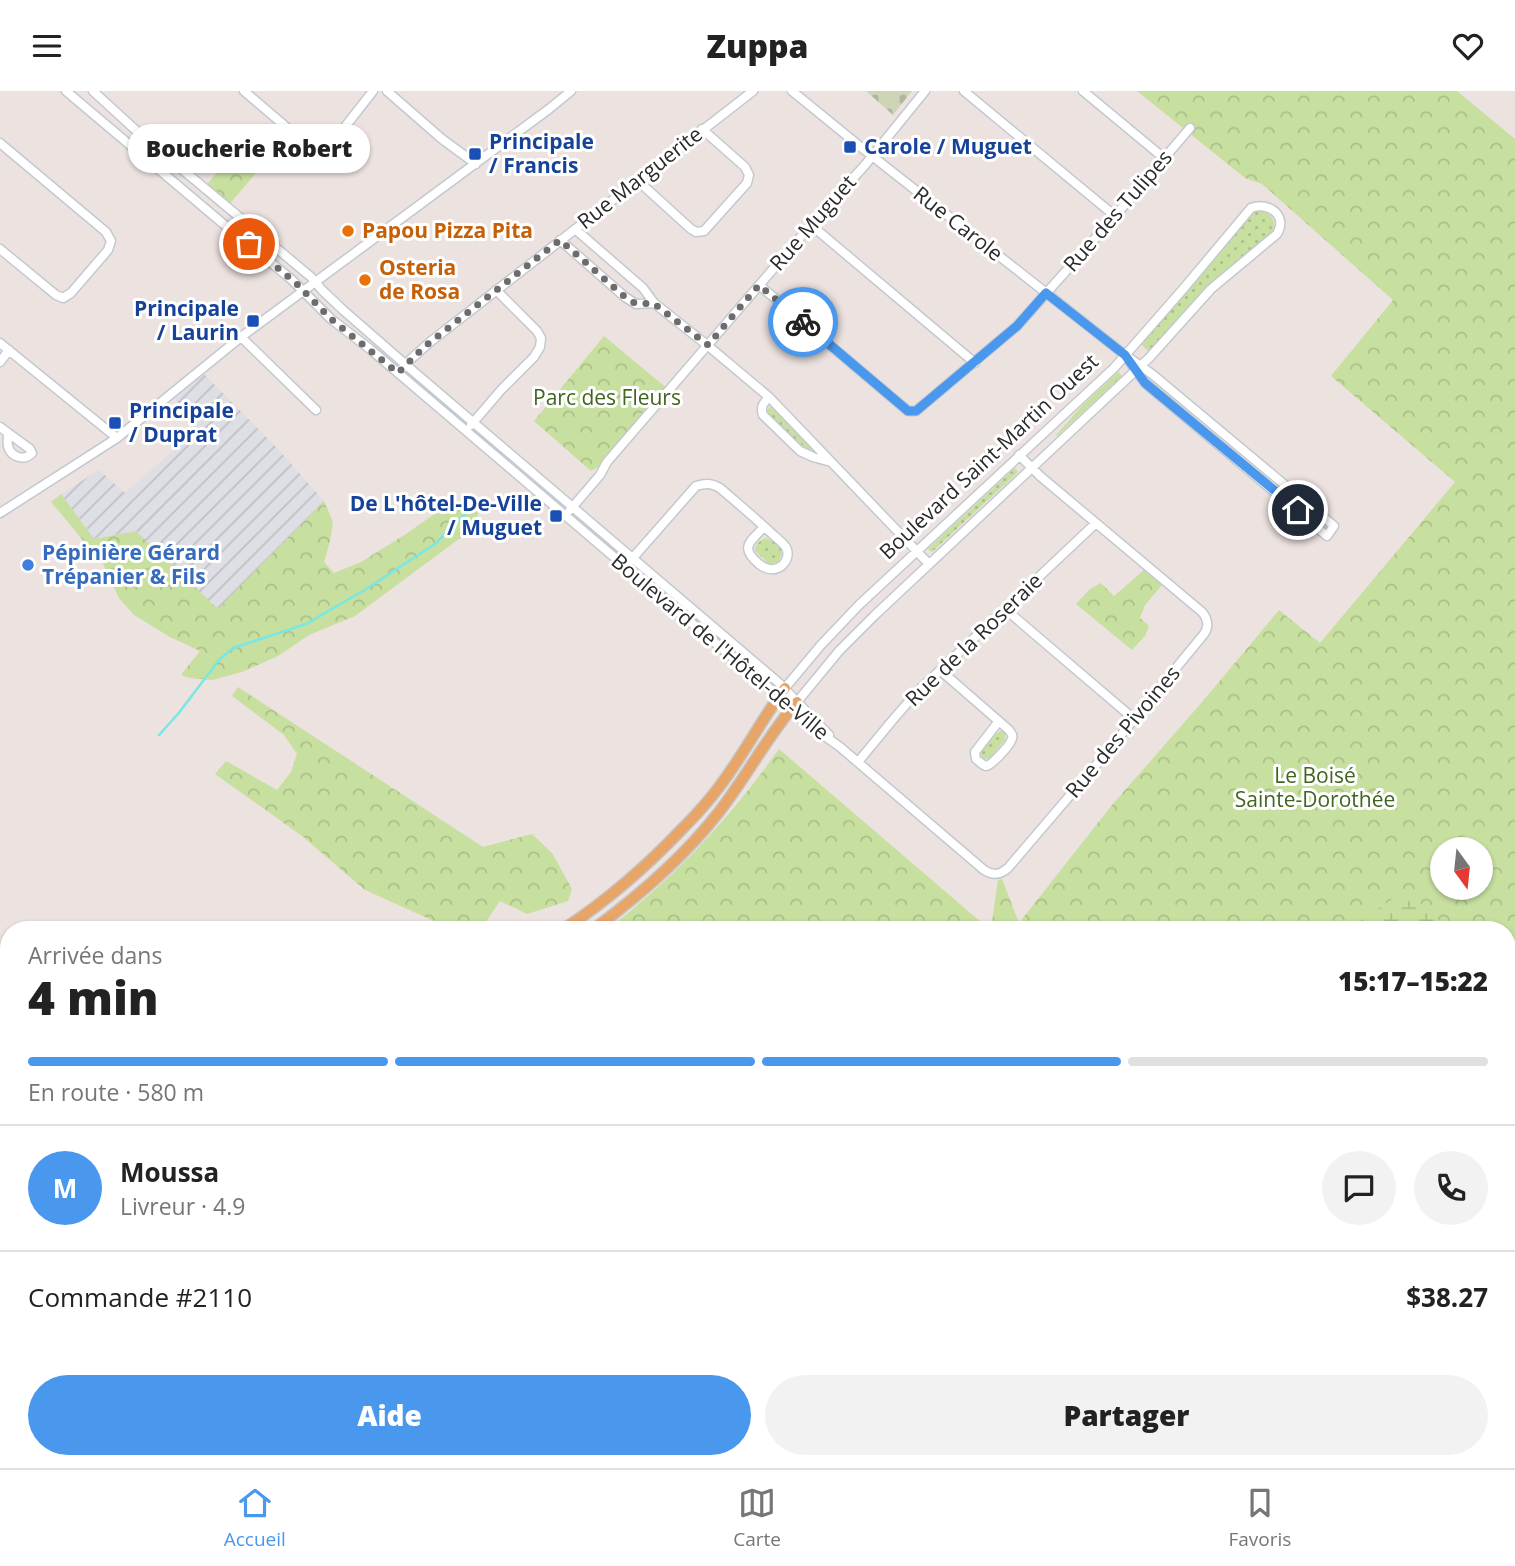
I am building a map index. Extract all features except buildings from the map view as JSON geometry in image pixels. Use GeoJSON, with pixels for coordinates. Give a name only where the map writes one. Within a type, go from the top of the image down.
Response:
{"type":"FeatureCollection","features":[{"type":"Feature","properties":{"kind":"main road","name":"Boulevard Saint-Martin Ouest"},"geometry":{"type":"LineString","coordinates":[[575,921],[642,869],[693,817],[727,776],[782,692]]}},
{"type":"Feature","properties":{"kind":"main road","name":"Boulevard Saint-Martin Ouest"},"geometry":{"type":"LineString","coordinates":[[604,921],[648,887],[702,832],[723,807],[794,705]]}},
{"type":"Feature","properties":{"kind":"street","name":"Boulevard de l'Hôtel-de-Ville"},"geometry":{"type":"LineString","coordinates":[[66,91],[304,291],[331,319],[625,566],[782,692]]}},
{"type":"Feature","properties":{"kind":"street","name":"Boulevard de l'Hôtel-de-Ville"},"geometry":{"type":"LineString","coordinates":[[93,91],[141,135],[311,277],[343,310],[405,365],[633,558],[782,692],[806,724],[840,747]]}},
{"type":"Feature","properties":{"kind":"street"},"geometry":{"type":"LineString","coordinates":[[244,91],[305,143],[318,145],[337,137],[373,91]]}},
{"type":"Feature","properties":{"kind":"street"},"geometry":{"type":"LineString","coordinates":[[387,91],[442,139],[476,164]]}},
{"type":"Feature","properties":{"kind":"street"},"geometry":{"type":"LineString","coordinates":[[0,513],[117,438],[242,337],[572,91]]}},
{"type":"Feature","properties":{"kind":"street","name":"Rue Marguerite"},"geometry":{"type":"LineString","coordinates":[[398,373],[424,347],[752,91]]}},
{"type":"Feature","properties":{"kind":"street","name":"Rue Carole"},"geometry":{"type":"LineString","coordinates":[[792,91],[1138,368]]}},
{"type":"Feature","properties":{"kind":"street","name":"Rue Muguet"},"geometry":{"type":"LineString","coordinates":[[566,516],[600,475],[607,462],[925,91]]}},
{"type":"Feature","properties":{"kind":"street"},"geometry":{"type":"LineString","coordinates":[[964,91],[1115,216]]}},
{"type":"Feature","properties":{"kind":"street"},"geometry":{"type":"LineString","coordinates":[[1083,91],[1165,159]]}},
{"type":"Feature","properties":{"kind":"street","name":"Rue des Tulipes"},"geometry":{"type":"LineString","coordinates":[[759,285],[908,411],[916,411],[1017,326],[1190,128]]}},
{"type":"Feature","properties":{"kind":"street"},"geometry":{"type":"LineString","coordinates":[[637,180],[691,229],[696,232],[704,230],[747,183],[749,175],[745,167],[702,129]]}},
{"type":"Feature","properties":{"kind":"street"},"geometry":{"type":"LineString","coordinates":[[0,143],[106,232],[111,241],[108,250],[71,293],[63,298],[0,249]]}},
{"type":"Feature","properties":{"kind":"street","name":"Boulevard Saint-Martin Ouest"},"geometry":{"type":"LineString","coordinates":[[782,692],[847,616],[1112,370],[1251,208],[1259,205],[1275,212],[1280,222],[1280,230],[1276,235],[1211,289],[1138,368],[848,641],[794,705]]}},
{"type":"Feature","properties":{"kind":"street"},"geometry":{"type":"LineString","coordinates":[[227,227],[237,216]]}},
{"type":"Feature","properties":{"kind":"street"},"geometry":{"type":"LineString","coordinates":[[811,225],[975,362]]}},
{"type":"Feature","properties":{"kind":"street"},"geometry":{"type":"LineString","coordinates":[[575,229],[643,288],[653,303],[769,397],[929,564]]}},
{"type":"Feature","properties":{"kind":"street"},"geometry":{"type":"LineString","coordinates":[[249,244],[259,233]]}},
{"type":"Feature","properties":{"kind":"street"},"geometry":{"type":"LineString","coordinates":[[560,240],[625,297],[636,304],[653,303]]}},
{"type":"Feature","properties":{"kind":"street"},"geometry":{"type":"LineString","coordinates":[[466,431],[534,357],[540,347],[541,338],[537,331],[496,290]]}},
{"type":"Feature","properties":{"kind":"street"},"geometry":{"type":"LineString","coordinates":[[242,337],[316,410]]}},
{"type":"Feature","properties":{"kind":"street"},"geometry":{"type":"LineString","coordinates":[[0,343],[117,438]]}},
{"type":"Feature","properties":{"kind":"street"},"geometry":{"type":"LineString","coordinates":[[0,362],[9,350]]}},
{"type":"Feature","properties":{"kind":"street"},"geometry":{"type":"LineString","coordinates":[[1138,368],[1153,375],[1334,526],[1326,535],[1145,383],[1138,368]]}},
{"type":"Feature","properties":{"kind":"street"},"geometry":{"type":"LineString","coordinates":[[769,397],[762,406],[763,415],[800,451],[831,462]]}},
{"type":"Feature","properties":{"kind":"street"},"geometry":{"type":"LineString","coordinates":[[0,427],[8,433]]}},
{"type":"Feature","properties":{"kind":"street","name":"Rue des Pivoines"},"geometry":{"type":"LineString","coordinates":[[840,747],[984,870],[997,874],[1008,868],[1204,634],[1207,622],[1202,612],[1019,455]]}},
{"type":"Feature","properties":{"kind":"street"},"geometry":{"type":"LineString","coordinates":[[625,566],[696,486],[705,483],[720,488],[764,527],[786,547],[787,559],[778,569],[771,571],[749,555],[747,550],[748,545],[764,527]]}},
{"type":"Feature","properties":{"kind":"street","name":"Rue de la Roseraie"},"geometry":{"type":"LineString","coordinates":[[858,762],[898,713],[940,670],[1096,523]]}},
{"type":"Feature","properties":{"kind":"street"},"geometry":{"type":"LineString","coordinates":[[1005,609],[1135,719]]}},
{"type":"Feature","properties":{"kind":"street"},"geometry":{"type":"LineString","coordinates":[[940,670],[999,722],[1011,733],[1012,741],[993,762],[984,765],[976,759],[975,752],[999,722]]}},
{"type":"Feature","properties":{"kind":"shaded area"},"geometry":{"type":"Polygon","coordinates":[[[203,373],[277,448],[324,501],[218,610],[136,531],[94,539],[61,494],[99,470],[125,493],[197,430],[175,399],[203,373]]]}},
{"type":"Feature","properties":{"kind":"green space"},"geometry":{"type":"Polygon","coordinates":[[[866,91],[912,91],[893,115],[866,91]]]}},
{"type":"Feature","properties":{"kind":"green space","name":"Le Boisé Sainte-Dorothée"},"geometry":{"type":"Polygon","coordinates":[[[1137,91],[1457,91],[1515,139],[1515,921],[1021,921],[1112,805],[1279,610],[1320,643],[1455,482],[1331,376],[1393,300],[1262,184],[1245,178],[1137,91]]]}},
{"type":"Feature","properties":{"kind":"green space"},"geometry":{"type":"Polygon","coordinates":[[[239,146],[262,166],[227,207],[204,188],[239,146]]]}},
{"type":"Feature","properties":{"kind":"green space"},"geometry":{"type":"Polygon","coordinates":[[[1261,211],[1272,218],[1272,232],[1205,288],[1149,352],[1141,344],[1251,215],[1261,211]]]}},
{"type":"Feature","properties":{"kind":"green space","name":"Parc des Fleurs"},"geometry":{"type":"Polygon","coordinates":[[[604,336],[669,390],[607,462],[591,471],[534,421],[604,336]]]}},
{"type":"Feature","properties":{"kind":"green space"},"geometry":{"type":"Polygon","coordinates":[[[1118,372],[1122,376],[1057,436],[1082,406],[1118,372]]]}},
{"type":"Feature","properties":{"kind":"green space"},"geometry":{"type":"Polygon","coordinates":[[[769,407],[774,407],[812,450],[809,451],[768,415],[769,407]]]}},
{"type":"Feature","properties":{"kind":"green space"},"geometry":{"type":"Polygon","coordinates":[[[1015,468],[1018,472],[932,552],[928,549],[1015,468]]]}},
{"type":"Feature","properties":{"kind":"green space"},"geometry":{"type":"Polygon","coordinates":[[[61,494],[94,539],[136,531],[218,609],[324,501],[333,522],[324,562],[334,573],[361,562],[453,501],[472,502],[478,513],[475,527],[355,616],[309,635],[278,656],[242,672],[212,680],[181,675],[200,651],[134,615],[119,598],[103,564],[51,502],[61,494]]]}},
{"type":"Feature","properties":{"kind":"green space"},"geometry":{"type":"Polygon","coordinates":[[[766,538],[781,549],[781,557],[774,565],[770,565],[755,551],[758,543],[766,538]]]}},
{"type":"Feature","properties":{"kind":"green space"},"geometry":{"type":"Polygon","coordinates":[[[639,567],[729,644],[693,620],[636,571],[639,567]]]}},
{"type":"Feature","properties":{"kind":"green space"},"geometry":{"type":"Polygon","coordinates":[[[1144,570],[1162,585],[1145,605],[1140,618],[1149,626],[1145,636],[1132,650],[1076,604],[1090,589],[1101,583],[1114,596],[1144,570]]]}},
{"type":"Feature","properties":{"kind":"green space"},"geometry":{"type":"Polygon","coordinates":[[[238,687],[483,847],[532,834],[552,853],[572,889],[568,901],[527,914],[500,901],[486,921],[434,921],[365,890],[302,836],[215,774],[226,761],[277,790],[291,772],[297,754],[284,735],[232,696],[238,687]]]}},
{"type":"Feature","properties":{"kind":"green space"},"geometry":{"type":"Polygon","coordinates":[[[1001,731],[1005,733],[1005,740],[990,758],[983,759],[981,755],[986,745],[1001,731]]]}},
{"type":"Feature","properties":{"kind":"green space"},"geometry":{"type":"Polygon","coordinates":[[[779,749],[980,921],[618,921],[678,868],[761,774],[779,749]]]}},
{"type":"Feature","properties":{"kind":"green space","name":"Le Boisé Sainte-Dorothée"},"geometry":{"type":"Polygon","coordinates":[[[1002,879],[1018,921],[992,921],[998,880],[1002,879]]]}},
{"type":"Feature","properties":{"kind":"green space"},"geometry":{"type":"Polygon","coordinates":[[[1404,898],[1419,902],[1440,921],[1360,921],[1392,899],[1404,898]]]}},
{"type":"Feature","properties":{"kind":"waterway"},"geometry":{"type":"LineString","coordinates":[[159,735],[219,660],[233,648],[306,624],[435,544],[465,514]]}},
{"type":"Feature","properties":{"kind":"way so far"},"geometry":{"type":"LineString","coordinates":[[249,244],[296,283],[331,319],[398,373],[424,347],[560,240],[625,297],[636,304],[653,303],[708,345],[759,285],[803,322]]}},
{"type":"Feature","properties":{"kind":"place","name":"Carole / Muguet"},"geometry":{"type":"Point","coordinates":[850,147]}},
{"type":"Feature","properties":{"kind":"place","name":"Principale / Francis"},"geometry":{"type":"Point","coordinates":[475,154]}},
{"type":"Feature","properties":{"kind":"place","name":"Papou Pizza Pita"},"geometry":{"type":"Point","coordinates":[348,231]}},
{"type":"Feature","properties":{"kind":"place","name":"Boucherie Robert"},"geometry":{"type":"Point","coordinates":[249,244]}},
{"type":"Feature","properties":{"kind":"place","name":"Osteria de Rosa"},"geometry":{"type":"Point","coordinates":[365,280]}},
{"type":"Feature","properties":{"kind":"place","name":"Principale / Laurin"},"geometry":{"type":"Point","coordinates":[253,321]}},
{"type":"Feature","properties":{"kind":"place","name":"Principale / Duprat"},"geometry":{"type":"Point","coordinates":[115,423]}},
{"type":"Feature","properties":{"kind":"place","name":"De L'hôtel-De-Ville / Muguet"},"geometry":{"type":"Point","coordinates":[556,516]}},
{"type":"Feature","properties":{"kind":"place","name":"Pépinière Gérard Trépanier & Fils"},"geometry":{"type":"Point","coordinates":[28,565]}},
{"type":"Feature","properties":{"kind":"route"},"geometry":{"type":"LineString","coordinates":[[803,322],[908,411],[916,411],[1017,326],[1046,293],[1125,355],[1145,383],[1298,510]]}}]}
